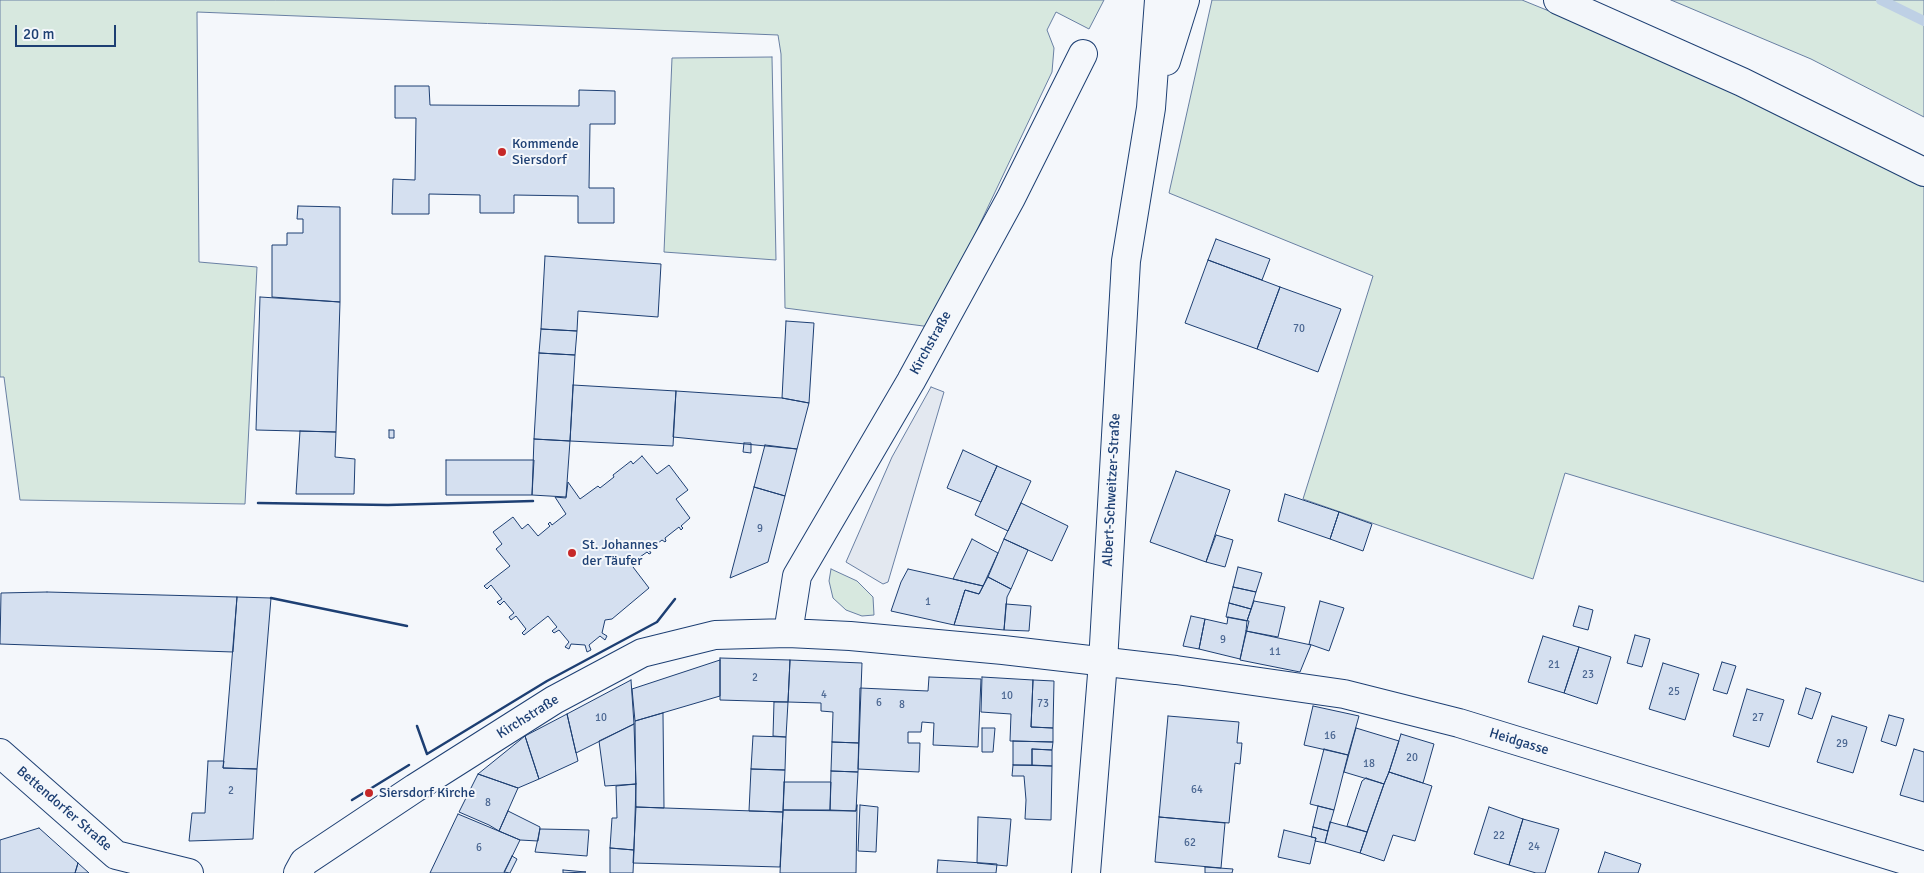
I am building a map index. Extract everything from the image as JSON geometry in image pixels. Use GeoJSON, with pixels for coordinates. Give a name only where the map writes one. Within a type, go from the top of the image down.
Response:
{"type":"FeatureCollection","features":[{"type":"Feature","properties":{"kind":"street","name":"Albert-Schweitzer-Straße"},"geometry":{"type":"LineString","coordinates":[[1086,873],[1103,662],[1126,261],[1151,108],[1159,0]]}},
{"type":"Feature","properties":{"kind":"street","name":"Albert-Schweitzer-Straße"},"geometry":{"type":"LineString","coordinates":[[1151,108],[1184,0]]}},
{"type":"Feature","properties":{"kind":"street"},"geometry":{"type":"LineString","coordinates":[[1558,0],[1742,82],[1924,172]]}},
{"type":"Feature","properties":{"kind":"street","name":"Kirchstraße"},"geometry":{"type":"LineString","coordinates":[[788,633],[797,576],[911,381],[1011,198],[1083,54]]}},
{"type":"Feature","properties":{"kind":"street","name":"Kirchstraße"},"geometry":{"type":"LineString","coordinates":[[298,873],[304,862],[415,788],[554,700],[642,653],[715,635],[788,633],[859,637],[1103,662]]}},
{"type":"Feature","properties":{"kind":"street","name":"Heidgasse"},"geometry":{"type":"LineString","coordinates":[[1103,662],[1176,670],[1344,694],[1459,723],[1924,866]]}},
{"type":"Feature","properties":{"kind":"street","name":"Bettendorfer Straße"},"geometry":{"type":"LineString","coordinates":[[0,753],[116,855],[189,873]]}},
{"type":"Feature","properties":{"kind":"shaded area"},"geometry":{"type":"Polygon","coordinates":[[[0,0],[1104,0],[1089,29],[1056,12],[1047,30],[1054,48],[1052,72],[931,327],[785,308],[781,54],[778,35],[197,12],[199,262],[257,267],[245,504],[20,500],[4,377],[0,377],[0,0]]]}},
{"type":"Feature","properties":{"kind":"shaded area"},"geometry":{"type":"Polygon","coordinates":[[[1212,0],[1522,0],[1635,46],[1924,183],[1924,582],[1565,473],[1533,579],[1303,499],[1373,276],[1169,193],[1212,0]]]}},
{"type":"Feature","properties":{"kind":"shaded area"},"geometry":{"type":"Polygon","coordinates":[[[1671,0],[1924,0],[1924,117],[1811,59],[1671,0]]]}},
{"type":"Feature","properties":{"kind":"shaded area"},"geometry":{"type":"Polygon","coordinates":[[[772,57],[776,260],[664,252],[672,58],[772,57]]]}},
{"type":"Feature","properties":{"kind":"shaded area"},"geometry":{"type":"Polygon","coordinates":[[[931,387],[944,392],[888,582],[883,584],[846,562],[892,457],[931,387]]]}},
{"type":"Feature","properties":{"kind":"shaded area"},"geometry":{"type":"Polygon","coordinates":[[[831,569],[857,581],[873,597],[874,615],[862,616],[846,610],[833,598],[829,581],[831,569]]]}},
{"type":"Feature","properties":{"kind":"building","name":"Kommende Siersdorf"},"geometry":{"type":"Polygon","coordinates":[[[395,86],[429,86],[430,105],[579,106],[579,90],[615,91],[615,124],[590,124],[589,188],[614,188],[614,223],[578,223],[578,196],[514,195],[514,213],[480,213],[480,195],[429,194],[429,214],[392,214],[393,179],[415,180],[416,118],[395,118],[395,86]]]}},
{"type":"Feature","properties":{"kind":"building"},"geometry":{"type":"Polygon","coordinates":[[[298,206],[340,207],[340,302],[272,297],[272,245],[287,245],[287,233],[303,233],[303,219],[297,219],[298,206]]]}},
{"type":"Feature","properties":{"kind":"building"},"geometry":{"type":"Polygon","coordinates":[[[1216,239],[1270,259],[1262,280],[1208,260],[1216,239]]]}},
{"type":"Feature","properties":{"kind":"building"},"geometry":{"type":"Polygon","coordinates":[[[545,256],[661,264],[658,317],[578,311],[577,331],[541,329],[545,256]]]}},
{"type":"Feature","properties":{"kind":"building"},"geometry":{"type":"Polygon","coordinates":[[[1208,260],[1280,287],[1257,349],[1185,323],[1208,260]]]}},
{"type":"Feature","properties":{"kind":"building"},"geometry":{"type":"Polygon","coordinates":[[[1280,287],[1341,309],[1318,372],[1257,349],[1280,287]]]}},
{"type":"Feature","properties":{"kind":"building"},"geometry":{"type":"Polygon","coordinates":[[[260,297],[340,302],[336,432],[256,430],[260,297]]]}},
{"type":"Feature","properties":{"kind":"building"},"geometry":{"type":"Polygon","coordinates":[[[786,321],[814,323],[809,403],[782,398],[786,321]]]}},
{"type":"Feature","properties":{"kind":"building"},"geometry":{"type":"Polygon","coordinates":[[[541,329],[577,331],[575,355],[539,353],[541,329]]]}},
{"type":"Feature","properties":{"kind":"building"},"geometry":{"type":"Polygon","coordinates":[[[539,353],[575,355],[570,441],[534,439],[539,353]]]}},
{"type":"Feature","properties":{"kind":"building"},"geometry":{"type":"Polygon","coordinates":[[[573,385],[676,391],[673,446],[570,441],[573,385]]]}},
{"type":"Feature","properties":{"kind":"building"},"geometry":{"type":"Polygon","coordinates":[[[676,391],[782,398],[809,403],[797,449],[673,437],[676,391]]]}},
{"type":"Feature","properties":{"kind":"building"},"geometry":{"type":"Polygon","coordinates":[[[389,430],[394,430],[394,438],[389,438],[389,430]]]}},
{"type":"Feature","properties":{"kind":"building"},"geometry":{"type":"Polygon","coordinates":[[[300,431],[336,432],[335,457],[355,459],[354,494],[296,494],[300,431]]]}},
{"type":"Feature","properties":{"kind":"building"},"geometry":{"type":"Polygon","coordinates":[[[534,439],[570,441],[566,497],[532,495],[534,439]]]}},
{"type":"Feature","properties":{"kind":"building"},"geometry":{"type":"Polygon","coordinates":[[[744,443],[751,443],[751,453],[743,452],[744,443]]]}},
{"type":"Feature","properties":{"kind":"building"},"geometry":{"type":"Polygon","coordinates":[[[765,445],[797,449],[785,496],[754,487],[765,445]]]}},
{"type":"Feature","properties":{"kind":"building"},"geometry":{"type":"Polygon","coordinates":[[[963,450],[997,466],[981,502],[947,488],[963,450]]]}},
{"type":"Feature","properties":{"kind":"building","name":"St. Johannes der Täufer"},"geometry":{"type":"Polygon","coordinates":[[[642,456],[657,474],[669,465],[688,490],[676,499],[690,518],[681,526],[683,528],[681,530],[679,527],[665,538],[665,542],[662,540],[649,550],[651,553],[647,552],[633,562],[633,567],[649,588],[612,619],[605,620],[602,633],[607,636],[605,640],[600,636],[589,645],[591,650],[587,652],[585,645],[571,644],[569,649],[565,647],[569,642],[559,630],[554,633],[552,631],[557,627],[548,616],[524,635],[522,633],[526,629],[516,616],[511,620],[509,617],[514,613],[504,601],[500,605],[497,602],[502,599],[491,585],[487,589],[484,586],[510,566],[496,549],[502,544],[493,532],[513,517],[522,529],[528,524],[538,536],[550,526],[548,524],[550,522],[552,525],[566,514],[555,497],[566,498],[568,482],[580,499],[598,486],[600,488],[631,461],[633,464],[642,456]]]}},
{"type":"Feature","properties":{"kind":"building"},"geometry":{"type":"Polygon","coordinates":[[[446,460],[534,460],[532,495],[446,495],[446,460]]]}},
{"type":"Feature","properties":{"kind":"building"},"geometry":{"type":"Polygon","coordinates":[[[997,466],[1031,481],[1008,531],[975,515],[997,466]]]}},
{"type":"Feature","properties":{"kind":"building"},"geometry":{"type":"Polygon","coordinates":[[[1176,471],[1230,490],[1206,562],[1150,542],[1176,471]]]}},
{"type":"Feature","properties":{"kind":"building"},"geometry":{"type":"Polygon","coordinates":[[[754,487],[785,496],[768,562],[730,578],[754,487]]]}},
{"type":"Feature","properties":{"kind":"building"},"geometry":{"type":"Polygon","coordinates":[[[1285,494],[1339,512],[1330,539],[1278,521],[1285,494]]]}},
{"type":"Feature","properties":{"kind":"building"},"geometry":{"type":"Polygon","coordinates":[[[1021,503],[1068,526],[1052,561],[1004,539],[1021,503]]]}},
{"type":"Feature","properties":{"kind":"building"},"geometry":{"type":"Polygon","coordinates":[[[1339,512],[1372,524],[1363,551],[1330,539],[1339,512]]]}},
{"type":"Feature","properties":{"kind":"building"},"geometry":{"type":"Polygon","coordinates":[[[1216,535],[1233,540],[1225,567],[1206,562],[1216,535]]]}},
{"type":"Feature","properties":{"kind":"building"},"geometry":{"type":"Polygon","coordinates":[[[972,539],[998,553],[983,586],[953,579],[972,539]]]}},
{"type":"Feature","properties":{"kind":"building"},"geometry":{"type":"Polygon","coordinates":[[[1004,539],[1028,550],[1011,589],[988,577],[1004,539]]]}},
{"type":"Feature","properties":{"kind":"building"},"geometry":{"type":"Polygon","coordinates":[[[1238,567],[1262,573],[1256,592],[1233,587],[1238,567]]]}},
{"type":"Feature","properties":{"kind":"building"},"geometry":{"type":"Polygon","coordinates":[[[908,569],[983,586],[979,594],[965,590],[954,625],[891,611],[901,582],[908,569]]]}},
{"type":"Feature","properties":{"kind":"building"},"geometry":{"type":"Polygon","coordinates":[[[988,577],[1011,589],[1007,597],[1004,630],[954,625],[965,590],[979,594],[988,577]]]}},
{"type":"Feature","properties":{"kind":"building"},"geometry":{"type":"Polygon","coordinates":[[[1233,587],[1256,592],[1251,609],[1229,603],[1233,587]]]}},
{"type":"Feature","properties":{"kind":"building"},"geometry":{"type":"Polygon","coordinates":[[[47,592],[237,597],[233,652],[0,644],[1,593],[47,592]]]}},
{"type":"Feature","properties":{"kind":"building"},"geometry":{"type":"Polygon","coordinates":[[[237,597],[271,598],[257,769],[223,768],[237,597]]]}},
{"type":"Feature","properties":{"kind":"building"},"geometry":{"type":"Polygon","coordinates":[[[1254,601],[1285,607],[1278,637],[1246,631],[1247,621],[1254,601]]]}},
{"type":"Feature","properties":{"kind":"building"},"geometry":{"type":"Polygon","coordinates":[[[1320,601],[1344,608],[1329,651],[1309,644],[1320,601]]]}},
{"type":"Feature","properties":{"kind":"building"},"geometry":{"type":"Polygon","coordinates":[[[1229,603],[1251,609],[1247,621],[1226,617],[1229,603]]]}},
{"type":"Feature","properties":{"kind":"building"},"geometry":{"type":"Polygon","coordinates":[[[1006,604],[1031,606],[1029,631],[1004,630],[1006,604]]]}},
{"type":"Feature","properties":{"kind":"building"},"geometry":{"type":"Polygon","coordinates":[[[1579,606],[1593,610],[1588,630],[1573,626],[1579,606]]]}},
{"type":"Feature","properties":{"kind":"building"},"geometry":{"type":"Polygon","coordinates":[[[1191,616],[1205,619],[1199,649],[1183,646],[1191,616]]]}},
{"type":"Feature","properties":{"kind":"building"},"geometry":{"type":"Polygon","coordinates":[[[1228,617],[1249,621],[1240,659],[1199,649],[1205,619],[1227,624],[1228,617]]]}},
{"type":"Feature","properties":{"kind":"building"},"geometry":{"type":"Polygon","coordinates":[[[1246,631],[1311,645],[1300,672],[1240,660],[1246,631]]]}},
{"type":"Feature","properties":{"kind":"building"},"geometry":{"type":"Polygon","coordinates":[[[1635,635],[1650,639],[1642,667],[1627,663],[1635,635]]]}},
{"type":"Feature","properties":{"kind":"building"},"geometry":{"type":"Polygon","coordinates":[[[1543,636],[1579,647],[1564,693],[1528,682],[1543,636]]]}},
{"type":"Feature","properties":{"kind":"building"},"geometry":{"type":"Polygon","coordinates":[[[1579,647],[1611,657],[1597,704],[1564,693],[1579,647]]]}},
{"type":"Feature","properties":{"kind":"building"},"geometry":{"type":"Polygon","coordinates":[[[720,658],[790,660],[788,702],[720,700],[720,658]]]}},
{"type":"Feature","properties":{"kind":"building"},"geometry":{"type":"Polygon","coordinates":[[[720,660],[720,696],[635,721],[632,689],[720,660]]]}},
{"type":"Feature","properties":{"kind":"building"},"geometry":{"type":"Polygon","coordinates":[[[790,660],[862,663],[859,743],[832,742],[833,712],[821,711],[821,703],[788,702],[790,660]]]}},
{"type":"Feature","properties":{"kind":"building"},"geometry":{"type":"Polygon","coordinates":[[[1722,662],[1736,666],[1727,694],[1713,690],[1722,662]]]}},
{"type":"Feature","properties":{"kind":"building"},"geometry":{"type":"Polygon","coordinates":[[[1663,663],[1699,674],[1685,720],[1649,709],[1663,663]]]}},
{"type":"Feature","properties":{"kind":"building"},"geometry":{"type":"Polygon","coordinates":[[[929,677],[981,679],[978,747],[933,745],[934,723],[922,722],[921,732],[908,732],[908,743],[920,743],[919,772],[858,769],[860,688],[928,691],[929,677]]]}},
{"type":"Feature","properties":{"kind":"building"},"geometry":{"type":"Polygon","coordinates":[[[982,677],[1033,680],[1031,727],[1053,728],[1053,742],[1010,741],[1011,714],[981,712],[982,677]]]}},
{"type":"Feature","properties":{"kind":"building"},"geometry":{"type":"Polygon","coordinates":[[[631,680],[634,724],[576,753],[567,714],[631,680]]]}},
{"type":"Feature","properties":{"kind":"building"},"geometry":{"type":"Polygon","coordinates":[[[1033,680],[1054,681],[1053,728],[1031,727],[1033,680]]]}},
{"type":"Feature","properties":{"kind":"building"},"geometry":{"type":"Polygon","coordinates":[[[1806,688],[1821,693],[1812,719],[1798,714],[1806,688]]]}},
{"type":"Feature","properties":{"kind":"building"},"geometry":{"type":"Polygon","coordinates":[[[1747,689],[1784,700],[1769,747],[1733,736],[1747,689]]]}},
{"type":"Feature","properties":{"kind":"building"},"geometry":{"type":"Polygon","coordinates":[[[774,702],[788,702],[786,737],[773,736],[774,702]]]}},
{"type":"Feature","properties":{"kind":"building"},"geometry":{"type":"Polygon","coordinates":[[[1313,706],[1359,716],[1348,755],[1304,745],[1313,706]]]}},
{"type":"Feature","properties":{"kind":"building"},"geometry":{"type":"Polygon","coordinates":[[[663,713],[664,808],[636,807],[635,721],[663,713]]]}},
{"type":"Feature","properties":{"kind":"building"},"geometry":{"type":"Polygon","coordinates":[[[567,714],[578,761],[539,779],[525,736],[567,714]]]}},
{"type":"Feature","properties":{"kind":"building"},"geometry":{"type":"Polygon","coordinates":[[[1889,715],[1904,719],[1896,746],[1881,741],[1889,715]]]}},
{"type":"Feature","properties":{"kind":"building"},"geometry":{"type":"Polygon","coordinates":[[[1168,716],[1239,722],[1237,743],[1242,743],[1240,764],[1235,763],[1229,823],[1159,817],[1168,716]]]}},
{"type":"Feature","properties":{"kind":"building"},"geometry":{"type":"Polygon","coordinates":[[[1832,716],[1867,727],[1853,773],[1817,762],[1832,716]]]}},
{"type":"Feature","properties":{"kind":"building"},"geometry":{"type":"Polygon","coordinates":[[[634,724],[636,784],[605,786],[599,741],[634,724]]]}},
{"type":"Feature","properties":{"kind":"building"},"geometry":{"type":"Polygon","coordinates":[[[982,728],[995,728],[993,752],[982,752],[982,728]]]}},
{"type":"Feature","properties":{"kind":"building"},"geometry":{"type":"Polygon","coordinates":[[[1356,728],[1399,741],[1384,784],[1344,772],[1356,728]]]}},
{"type":"Feature","properties":{"kind":"building"},"geometry":{"type":"Polygon","coordinates":[[[1401,734],[1434,744],[1423,783],[1389,772],[1401,734]]]}},
{"type":"Feature","properties":{"kind":"building"},"geometry":{"type":"Polygon","coordinates":[[[525,736],[539,779],[518,788],[478,774],[525,736]]]}},
{"type":"Feature","properties":{"kind":"building"},"geometry":{"type":"Polygon","coordinates":[[[753,736],[786,737],[785,770],[751,769],[753,736]]]}},
{"type":"Feature","properties":{"kind":"building"},"geometry":{"type":"Polygon","coordinates":[[[1013,741],[1053,742],[1052,750],[1032,749],[1032,765],[1013,765],[1013,741]]]}},
{"type":"Feature","properties":{"kind":"building"},"geometry":{"type":"Polygon","coordinates":[[[832,742],[859,743],[858,772],[831,771],[832,742]]]}},
{"type":"Feature","properties":{"kind":"building"},"geometry":{"type":"Polygon","coordinates":[[[1032,749],[1052,750],[1052,766],[1032,765],[1032,749]]]}},
{"type":"Feature","properties":{"kind":"building"},"geometry":{"type":"Polygon","coordinates":[[[1324,749],[1348,755],[1334,810],[1310,804],[1324,749]]]}},
{"type":"Feature","properties":{"kind":"building"},"geometry":{"type":"Polygon","coordinates":[[[1914,749],[1924,752],[1924,802],[1900,795],[1914,749]]]}},
{"type":"Feature","properties":{"kind":"building"},"geometry":{"type":"Polygon","coordinates":[[[208,761],[224,761],[223,768],[257,769],[253,839],[189,841],[192,813],[205,813],[208,761]]]}},
{"type":"Feature","properties":{"kind":"building"},"geometry":{"type":"Polygon","coordinates":[[[1013,765],[1052,766],[1051,820],[1025,819],[1024,776],[1012,776],[1013,765]]]}},
{"type":"Feature","properties":{"kind":"building"},"geometry":{"type":"Polygon","coordinates":[[[751,769],[785,770],[783,812],[749,811],[751,769]]]}},
{"type":"Feature","properties":{"kind":"building"},"geometry":{"type":"Polygon","coordinates":[[[831,771],[858,772],[856,811],[830,810],[831,771]]]}},
{"type":"Feature","properties":{"kind":"building"},"geometry":{"type":"Polygon","coordinates":[[[1389,772],[1432,786],[1415,841],[1393,835],[1384,861],[1360,853],[1389,772]]]}},
{"type":"Feature","properties":{"kind":"building"},"geometry":{"type":"Polygon","coordinates":[[[478,774],[518,788],[499,831],[459,812],[478,774]]]}},
{"type":"Feature","properties":{"kind":"building"},"geometry":{"type":"Polygon","coordinates":[[[1366,778],[1384,784],[1367,832],[1347,826],[1362,781],[1366,778]]]}},
{"type":"Feature","properties":{"kind":"building"},"geometry":{"type":"Polygon","coordinates":[[[784,782],[831,782],[830,810],[783,810],[784,782]]]}},
{"type":"Feature","properties":{"kind":"building"},"geometry":{"type":"Polygon","coordinates":[[[636,784],[634,850],[610,848],[612,818],[617,818],[616,786],[636,784]]]}},
{"type":"Feature","properties":{"kind":"building"},"geometry":{"type":"Polygon","coordinates":[[[857,805],[856,873],[780,873],[783,810],[856,811],[857,805]]]}},
{"type":"Feature","properties":{"kind":"building"},"geometry":{"type":"Polygon","coordinates":[[[860,805],[878,807],[876,852],[858,851],[860,805]]]}},
{"type":"Feature","properties":{"kind":"building"},"geometry":{"type":"Polygon","coordinates":[[[1318,806],[1334,810],[1328,831],[1313,827],[1318,806]]]}},
{"type":"Feature","properties":{"kind":"building"},"geometry":{"type":"Polygon","coordinates":[[[636,807],[783,812],[780,867],[633,863],[636,807]]]}},
{"type":"Feature","properties":{"kind":"building"},"geometry":{"type":"Polygon","coordinates":[[[1489,807],[1523,819],[1509,865],[1474,854],[1489,807]]]}},
{"type":"Feature","properties":{"kind":"building"},"geometry":{"type":"Polygon","coordinates":[[[508,811],[540,827],[538,841],[520,840],[499,831],[508,811]]]}},
{"type":"Feature","properties":{"kind":"building"},"geometry":{"type":"Polygon","coordinates":[[[458,814],[520,840],[504,873],[430,873],[458,814]]]}},
{"type":"Feature","properties":{"kind":"building"},"geometry":{"type":"Polygon","coordinates":[[[978,817],[1011,819],[1007,866],[977,863],[978,817]]]}},
{"type":"Feature","properties":{"kind":"building"},"geometry":{"type":"Polygon","coordinates":[[[1159,817],[1225,823],[1221,868],[1155,862],[1159,817]]]}},
{"type":"Feature","properties":{"kind":"building"},"geometry":{"type":"Polygon","coordinates":[[[1523,819],[1559,829],[1545,873],[1536,873],[1509,865],[1523,819]]]}},
{"type":"Feature","properties":{"kind":"building"},"geometry":{"type":"Polygon","coordinates":[[[1330,822],[1367,832],[1360,853],[1325,843],[1330,822]]]}},
{"type":"Feature","properties":{"kind":"building"},"geometry":{"type":"Polygon","coordinates":[[[1313,827],[1328,831],[1325,843],[1315,841],[1316,838],[1311,837],[1313,827]]]}},
{"type":"Feature","properties":{"kind":"building"},"geometry":{"type":"Polygon","coordinates":[[[39,828],[78,863],[75,873],[0,873],[0,840],[39,828]]]}},
{"type":"Feature","properties":{"kind":"building"},"geometry":{"type":"Polygon","coordinates":[[[540,829],[589,830],[587,856],[535,852],[540,829]]]}},
{"type":"Feature","properties":{"kind":"building"},"geometry":{"type":"Polygon","coordinates":[[[1284,830],[1316,838],[1310,864],[1278,857],[1284,830]]]}},
{"type":"Feature","properties":{"kind":"building"},"geometry":{"type":"Polygon","coordinates":[[[610,848],[634,850],[633,873],[610,873],[610,848]]]}},
{"type":"Feature","properties":{"kind":"building"},"geometry":{"type":"Polygon","coordinates":[[[1605,852],[1641,864],[1638,873],[1598,873],[1605,852]]]}},
{"type":"Feature","properties":{"kind":"building"},"geometry":{"type":"Polygon","coordinates":[[[512,856],[517,859],[510,873],[504,872],[512,856]]]}},
{"type":"Feature","properties":{"kind":"building"},"geometry":{"type":"Polygon","coordinates":[[[938,860],[997,864],[996,873],[937,873],[938,860]]]}},
{"type":"Feature","properties":{"kind":"building"},"geometry":{"type":"Polygon","coordinates":[[[78,863],[89,873],[75,873],[78,863]]]}},
{"type":"Feature","properties":{"kind":"building"},"geometry":{"type":"Polygon","coordinates":[[[1205,867],[1233,869],[1232,873],[1205,873],[1205,867]]]}},
{"type":"Feature","properties":{"kind":"building"},"geometry":{"type":"Polygon","coordinates":[[[563,870],[586,872],[563,873],[563,870]]]}},
{"type":"Feature","properties":{"kind":"waterway"},"geometry":{"type":"LineString","coordinates":[[1881,0],[1924,21]]}},
{"type":"Feature","properties":{"kind":"wall"},"geometry":{"type":"LineString","coordinates":[[258,503],[388,505],[533,501]]}},
{"type":"Feature","properties":{"kind":"wall"},"geometry":{"type":"LineString","coordinates":[[271,598],[407,626]]}},
{"type":"Feature","properties":{"kind":"wall"},"geometry":{"type":"LineString","coordinates":[[417,726],[427,754],[547,681],[657,622],[675,599]]}},
{"type":"Feature","properties":{"kind":"wall"},"geometry":{"type":"LineString","coordinates":[[352,800],[409,765]]}},
{"type":"Feature","properties":{"kind":"place","name":"Kommende Siersdorf"},"geometry":{"type":"Point","coordinates":[502,152]}},
{"type":"Feature","properties":{"kind":"place","name":"St. Johannes der Täufer"},"geometry":{"type":"Point","coordinates":[572,553]}},
{"type":"Feature","properties":{"kind":"place","name":"Siersdorf Kirche"},"geometry":{"type":"Point","coordinates":[369,793]}}]}
